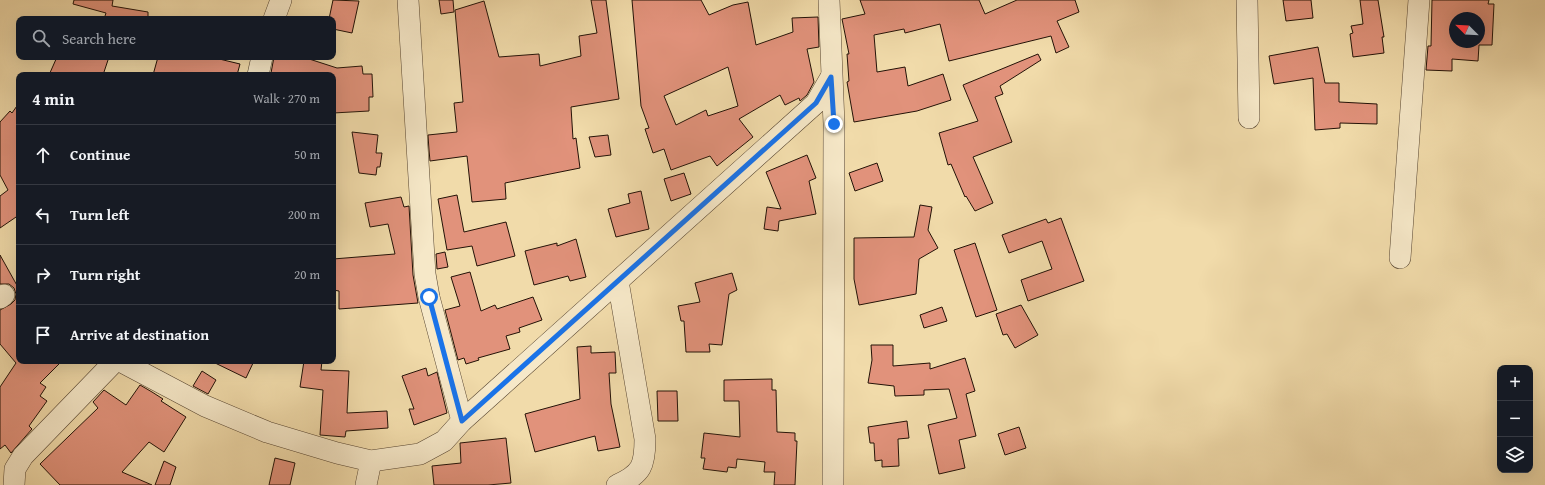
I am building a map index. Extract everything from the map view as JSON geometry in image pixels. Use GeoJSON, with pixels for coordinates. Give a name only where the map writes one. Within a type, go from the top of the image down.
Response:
{"type":"FeatureCollection","features":[{"type":"Feature","properties":{"kind":"street"},"geometry":{"type":"LineString","coordinates":[[275,16],[281,0]]}},
{"type":"Feature","properties":{"kind":"street"},"geometry":{"type":"LineString","coordinates":[[408,0],[425,274],[429,297],[462,421]]}},
{"type":"Feature","properties":{"kind":"street"},"geometry":{"type":"LineString","coordinates":[[829,0],[834,124],[833,485]]}},
{"type":"Feature","properties":{"kind":"street"},"geometry":{"type":"LineString","coordinates":[[1247,0],[1249,118]]}},
{"type":"Feature","properties":{"kind":"street"},"geometry":{"type":"LineString","coordinates":[[1400,258],[1419,0]]}},
{"type":"Feature","properties":{"kind":"street"},"geometry":{"type":"LineString","coordinates":[[259,72],[261,60]]}},
{"type":"Feature","properties":{"kind":"street"},"geometry":{"type":"LineString","coordinates":[[126,364],[205,406],[267,432],[337,454],[371,461],[420,454],[444,441],[462,421],[816,103],[831,77]]}},
{"type":"Feature","properties":{"kind":"street"},"geometry":{"type":"LineString","coordinates":[[617,485],[638,474],[643,463],[645,446],[618,281]]}},
{"type":"Feature","properties":{"kind":"street"},"geometry":{"type":"LineString","coordinates":[[14,485],[15,469],[23,456],[112,364]]}},
{"type":"Feature","properties":{"kind":"street"},"geometry":{"type":"LineString","coordinates":[[366,485],[371,461]]}},
{"type":"Feature","properties":{"kind":"building"},"geometry":{"type":"Polygon","coordinates":[[[74,0],[113,0],[112,6],[148,12],[148,16],[105,16],[106,13],[73,4],[74,0]]]}},
{"type":"Feature","properties":{"kind":"building"},"geometry":{"type":"Polygon","coordinates":[[[333,0],[359,1],[352,33],[336,30],[336,16],[330,16],[333,0]]]}},
{"type":"Feature","properties":{"kind":"building"},"geometry":{"type":"Polygon","coordinates":[[[439,0],[453,0],[454,12],[441,14],[439,0]]]}},
{"type":"Feature","properties":{"kind":"building"},"geometry":{"type":"Polygon","coordinates":[[[591,0],[606,0],[619,99],[571,107],[573,139],[576,138],[580,168],[505,183],[506,199],[472,202],[467,156],[430,161],[429,150],[428,135],[457,132],[454,103],[463,102],[455,10],[484,1],[499,57],[539,54],[540,66],[581,56],[579,36],[597,33],[591,0]]]}},
{"type":"Feature","properties":{"kind":"building"},"geometry":{"type":"Polygon","coordinates":[[[632,0],[701,0],[709,15],[733,5],[748,2],[756,45],[793,32],[792,18],[818,17],[819,47],[807,49],[814,82],[807,95],[800,101],[799,98],[785,105],[780,95],[739,119],[753,137],[717,166],[710,156],[671,170],[664,149],[653,153],[645,129],[649,128],[641,106],[632,0]],[[728,67],[664,96],[676,125],[706,110],[708,116],[738,106],[728,67]]]}},
{"type":"Feature","properties":{"kind":"building"},"geometry":{"type":"Polygon","coordinates":[[[860,0],[979,0],[985,14],[1017,0],[1075,0],[1079,12],[1057,21],[1069,47],[1056,53],[1051,36],[949,61],[940,24],[905,33],[904,29],[874,35],[877,72],[905,67],[908,86],[943,74],[951,100],[917,111],[854,122],[847,82],[849,81],[847,54],[849,54],[842,19],[865,14],[860,0]]]}},
{"type":"Feature","properties":{"kind":"building"},"geometry":{"type":"Polygon","coordinates":[[[1283,0],[1311,0],[1313,18],[1286,21],[1283,0]]]}},
{"type":"Feature","properties":{"kind":"building"},"geometry":{"type":"Polygon","coordinates":[[[1360,0],[1378,0],[1384,37],[1382,37],[1384,53],[1353,57],[1350,34],[1353,33],[1351,26],[1363,24],[1360,0]]]}},
{"type":"Feature","properties":{"kind":"building"},"geometry":{"type":"Polygon","coordinates":[[[1432,0],[1489,0],[1488,4],[1494,4],[1492,45],[1485,45],[1485,12],[1449,12],[1449,48],[1479,48],[1478,61],[1452,59],[1452,71],[1426,70],[1428,46],[1431,46],[1432,0]]]}},
{"type":"Feature","properties":{"kind":"building"},"geometry":{"type":"Polygon","coordinates":[[[1318,47],[1325,83],[1339,83],[1339,102],[1377,104],[1377,124],[1340,123],[1340,128],[1315,130],[1313,78],[1274,84],[1269,56],[1318,47]]]}},
{"type":"Feature","properties":{"kind":"building"},"geometry":{"type":"Polygon","coordinates":[[[1038,54],[1041,60],[1000,86],[1003,94],[995,97],[1012,142],[973,157],[993,203],[975,211],[966,196],[965,197],[951,164],[948,165],[939,133],[978,121],[963,85],[1038,54]]]}},
{"type":"Feature","properties":{"kind":"building"},"geometry":{"type":"Polygon","coordinates":[[[56,60],[108,60],[104,72],[50,72],[56,60]]]}},
{"type":"Feature","properties":{"kind":"building"},"geometry":{"type":"Polygon","coordinates":[[[157,60],[223,60],[240,64],[238,72],[154,72],[157,60]]]}},
{"type":"Feature","properties":{"kind":"building"},"geometry":{"type":"Polygon","coordinates":[[[273,60],[312,60],[337,68],[362,66],[363,74],[372,74],[373,97],[369,97],[369,111],[336,113],[336,72],[271,72],[273,60]]]}},
{"type":"Feature","properties":{"kind":"building"},"geometry":{"type":"Polygon","coordinates":[[[16,107],[16,217],[0,228],[0,196],[8,190],[0,175],[0,122],[10,111],[12,113],[16,107]]]}},
{"type":"Feature","properties":{"kind":"building"},"geometry":{"type":"Polygon","coordinates":[[[352,132],[378,135],[376,153],[382,153],[380,167],[377,167],[376,175],[359,173],[352,132]]]}},
{"type":"Feature","properties":{"kind":"building"},"geometry":{"type":"Polygon","coordinates":[[[608,135],[611,155],[595,157],[589,137],[608,135]]]}},
{"type":"Feature","properties":{"kind":"building"},"geometry":{"type":"Polygon","coordinates":[[[807,155],[816,178],[809,181],[816,214],[779,221],[778,231],[764,229],[767,207],[781,209],[766,172],[807,155]]]}},
{"type":"Feature","properties":{"kind":"building"},"geometry":{"type":"Polygon","coordinates":[[[877,163],[883,181],[855,191],[849,173],[877,163]]]}},
{"type":"Feature","properties":{"kind":"building"},"geometry":{"type":"Polygon","coordinates":[[[684,173],[691,194],[671,201],[664,179],[684,173]]]}},
{"type":"Feature","properties":{"kind":"building"},"geometry":{"type":"Polygon","coordinates":[[[641,191],[649,229],[616,237],[608,209],[630,203],[628,194],[641,191]]]}},
{"type":"Feature","properties":{"kind":"building"},"geometry":{"type":"Polygon","coordinates":[[[457,195],[464,232],[506,222],[515,256],[477,266],[472,246],[447,250],[438,199],[457,195]]]}},
{"type":"Feature","properties":{"kind":"building"},"geometry":{"type":"Polygon","coordinates":[[[401,197],[404,207],[409,206],[413,275],[418,303],[339,309],[339,291],[336,290],[336,259],[395,254],[388,224],[370,227],[365,203],[401,197]]]}},
{"type":"Feature","properties":{"kind":"building"},"geometry":{"type":"Polygon","coordinates":[[[920,205],[932,207],[928,230],[938,248],[919,259],[916,294],[859,305],[854,279],[854,238],[914,237],[920,205]]]}},
{"type":"Feature","properties":{"kind":"building"},"geometry":{"type":"Polygon","coordinates":[[[1061,218],[1084,281],[1028,301],[1021,280],[1052,269],[1042,241],[1009,253],[1002,235],[1046,219],[1048,223],[1061,218]]]}},
{"type":"Feature","properties":{"kind":"building"},"geometry":{"type":"Polygon","coordinates":[[[576,239],[586,277],[570,281],[568,276],[534,285],[525,251],[557,243],[557,246],[576,239]]]}},
{"type":"Feature","properties":{"kind":"building"},"geometry":{"type":"Polygon","coordinates":[[[975,243],[997,310],[976,317],[954,250],[975,243]]]}},
{"type":"Feature","properties":{"kind":"building"},"geometry":{"type":"Polygon","coordinates":[[[445,252],[448,267],[437,269],[436,254],[445,252]]]}},
{"type":"Feature","properties":{"kind":"building"},"geometry":{"type":"Polygon","coordinates":[[[0,255],[16,284],[16,294],[14,288],[9,284],[0,284],[0,255]]]}},
{"type":"Feature","properties":{"kind":"building"},"geometry":{"type":"Polygon","coordinates":[[[470,272],[481,311],[495,305],[497,309],[533,297],[542,320],[519,328],[520,332],[506,336],[510,349],[478,358],[479,360],[466,364],[464,358],[458,360],[445,310],[460,306],[451,277],[470,272]]]}},
{"type":"Feature","properties":{"kind":"building"},"geometry":{"type":"Polygon","coordinates":[[[732,273],[737,290],[729,294],[722,345],[709,344],[710,352],[686,352],[684,321],[681,321],[678,306],[700,302],[695,283],[732,273]]]}},
{"type":"Feature","properties":{"kind":"building"},"geometry":{"type":"Polygon","coordinates":[[[16,294],[16,363],[0,344],[0,310],[15,300],[16,294]]]}},
{"type":"Feature","properties":{"kind":"building"},"geometry":{"type":"Polygon","coordinates":[[[1021,305],[1038,335],[1015,348],[1007,334],[1003,335],[996,314],[1021,305]]]}},
{"type":"Feature","properties":{"kind":"building"},"geometry":{"type":"Polygon","coordinates":[[[942,307],[947,321],[924,328],[920,315],[942,307]]]}},
{"type":"Feature","properties":{"kind":"building"},"geometry":{"type":"Polygon","coordinates":[[[871,345],[893,345],[893,366],[930,363],[930,369],[965,358],[975,391],[966,394],[976,436],[959,440],[965,468],[939,474],[928,425],[957,418],[949,389],[924,390],[924,395],[895,396],[894,386],[868,383],[872,360],[871,345]]]}},
{"type":"Feature","properties":{"kind":"building"},"geometry":{"type":"Polygon","coordinates":[[[591,346],[591,353],[615,352],[616,373],[609,373],[611,404],[620,447],[598,451],[595,436],[535,452],[525,414],[580,399],[577,347],[591,346]]]}},
{"type":"Feature","properties":{"kind":"building"},"geometry":{"type":"Polygon","coordinates":[[[16,363],[59,364],[40,383],[46,387],[40,396],[47,401],[29,426],[32,429],[11,453],[5,445],[0,449],[0,387],[16,363]]]}},
{"type":"Feature","properties":{"kind":"building"},"geometry":{"type":"Polygon","coordinates":[[[217,364],[253,364],[246,378],[217,364]]]}},
{"type":"Feature","properties":{"kind":"building"},"geometry":{"type":"Polygon","coordinates":[[[304,364],[322,364],[321,370],[349,371],[347,413],[387,411],[388,428],[346,431],[345,437],[320,435],[323,390],[300,387],[304,364]]]}},
{"type":"Feature","properties":{"kind":"building"},"geometry":{"type":"Polygon","coordinates":[[[426,368],[428,376],[437,372],[447,413],[414,425],[409,409],[414,409],[402,376],[426,368]]]}},
{"type":"Feature","properties":{"kind":"building"},"geometry":{"type":"Polygon","coordinates":[[[202,371],[216,380],[208,394],[193,386],[202,371]]]}},
{"type":"Feature","properties":{"kind":"building"},"geometry":{"type":"Polygon","coordinates":[[[772,379],[772,390],[776,390],[777,432],[795,433],[795,441],[797,441],[795,485],[774,485],[775,472],[764,472],[765,462],[737,459],[736,468],[728,467],[727,472],[703,469],[705,458],[701,458],[704,433],[740,437],[739,401],[724,401],[724,380],[772,379]]]}},
{"type":"Feature","properties":{"kind":"building"},"geometry":{"type":"Polygon","coordinates":[[[140,385],[163,399],[161,401],[186,417],[164,452],[149,442],[122,472],[152,485],[60,485],[40,464],[98,408],[93,402],[104,390],[126,405],[140,385]]]}},
{"type":"Feature","properties":{"kind":"building"},"geometry":{"type":"Polygon","coordinates":[[[657,391],[677,391],[678,421],[658,421],[657,391]]]}},
{"type":"Feature","properties":{"kind":"building"},"geometry":{"type":"Polygon","coordinates":[[[907,421],[909,438],[898,439],[899,466],[882,467],[882,460],[875,461],[874,443],[870,443],[868,427],[907,421]]]}},
{"type":"Feature","properties":{"kind":"building"},"geometry":{"type":"Polygon","coordinates":[[[1019,427],[1026,448],[1005,455],[998,434],[1019,427]]]}},
{"type":"Feature","properties":{"kind":"building"},"geometry":{"type":"Polygon","coordinates":[[[506,438],[511,483],[488,485],[434,485],[432,466],[461,463],[460,443],[506,438]]]}},
{"type":"Feature","properties":{"kind":"building"},"geometry":{"type":"Polygon","coordinates":[[[275,458],[295,463],[290,485],[269,485],[275,458]]]}},
{"type":"Feature","properties":{"kind":"building"},"geometry":{"type":"Polygon","coordinates":[[[164,461],[176,467],[170,485],[155,485],[164,461]]]}},
{"type":"Feature","properties":{"kind":"route"},"geometry":{"type":"LineString","coordinates":[[429,297],[462,421],[816,103],[831,77],[834,124]]}}]}
